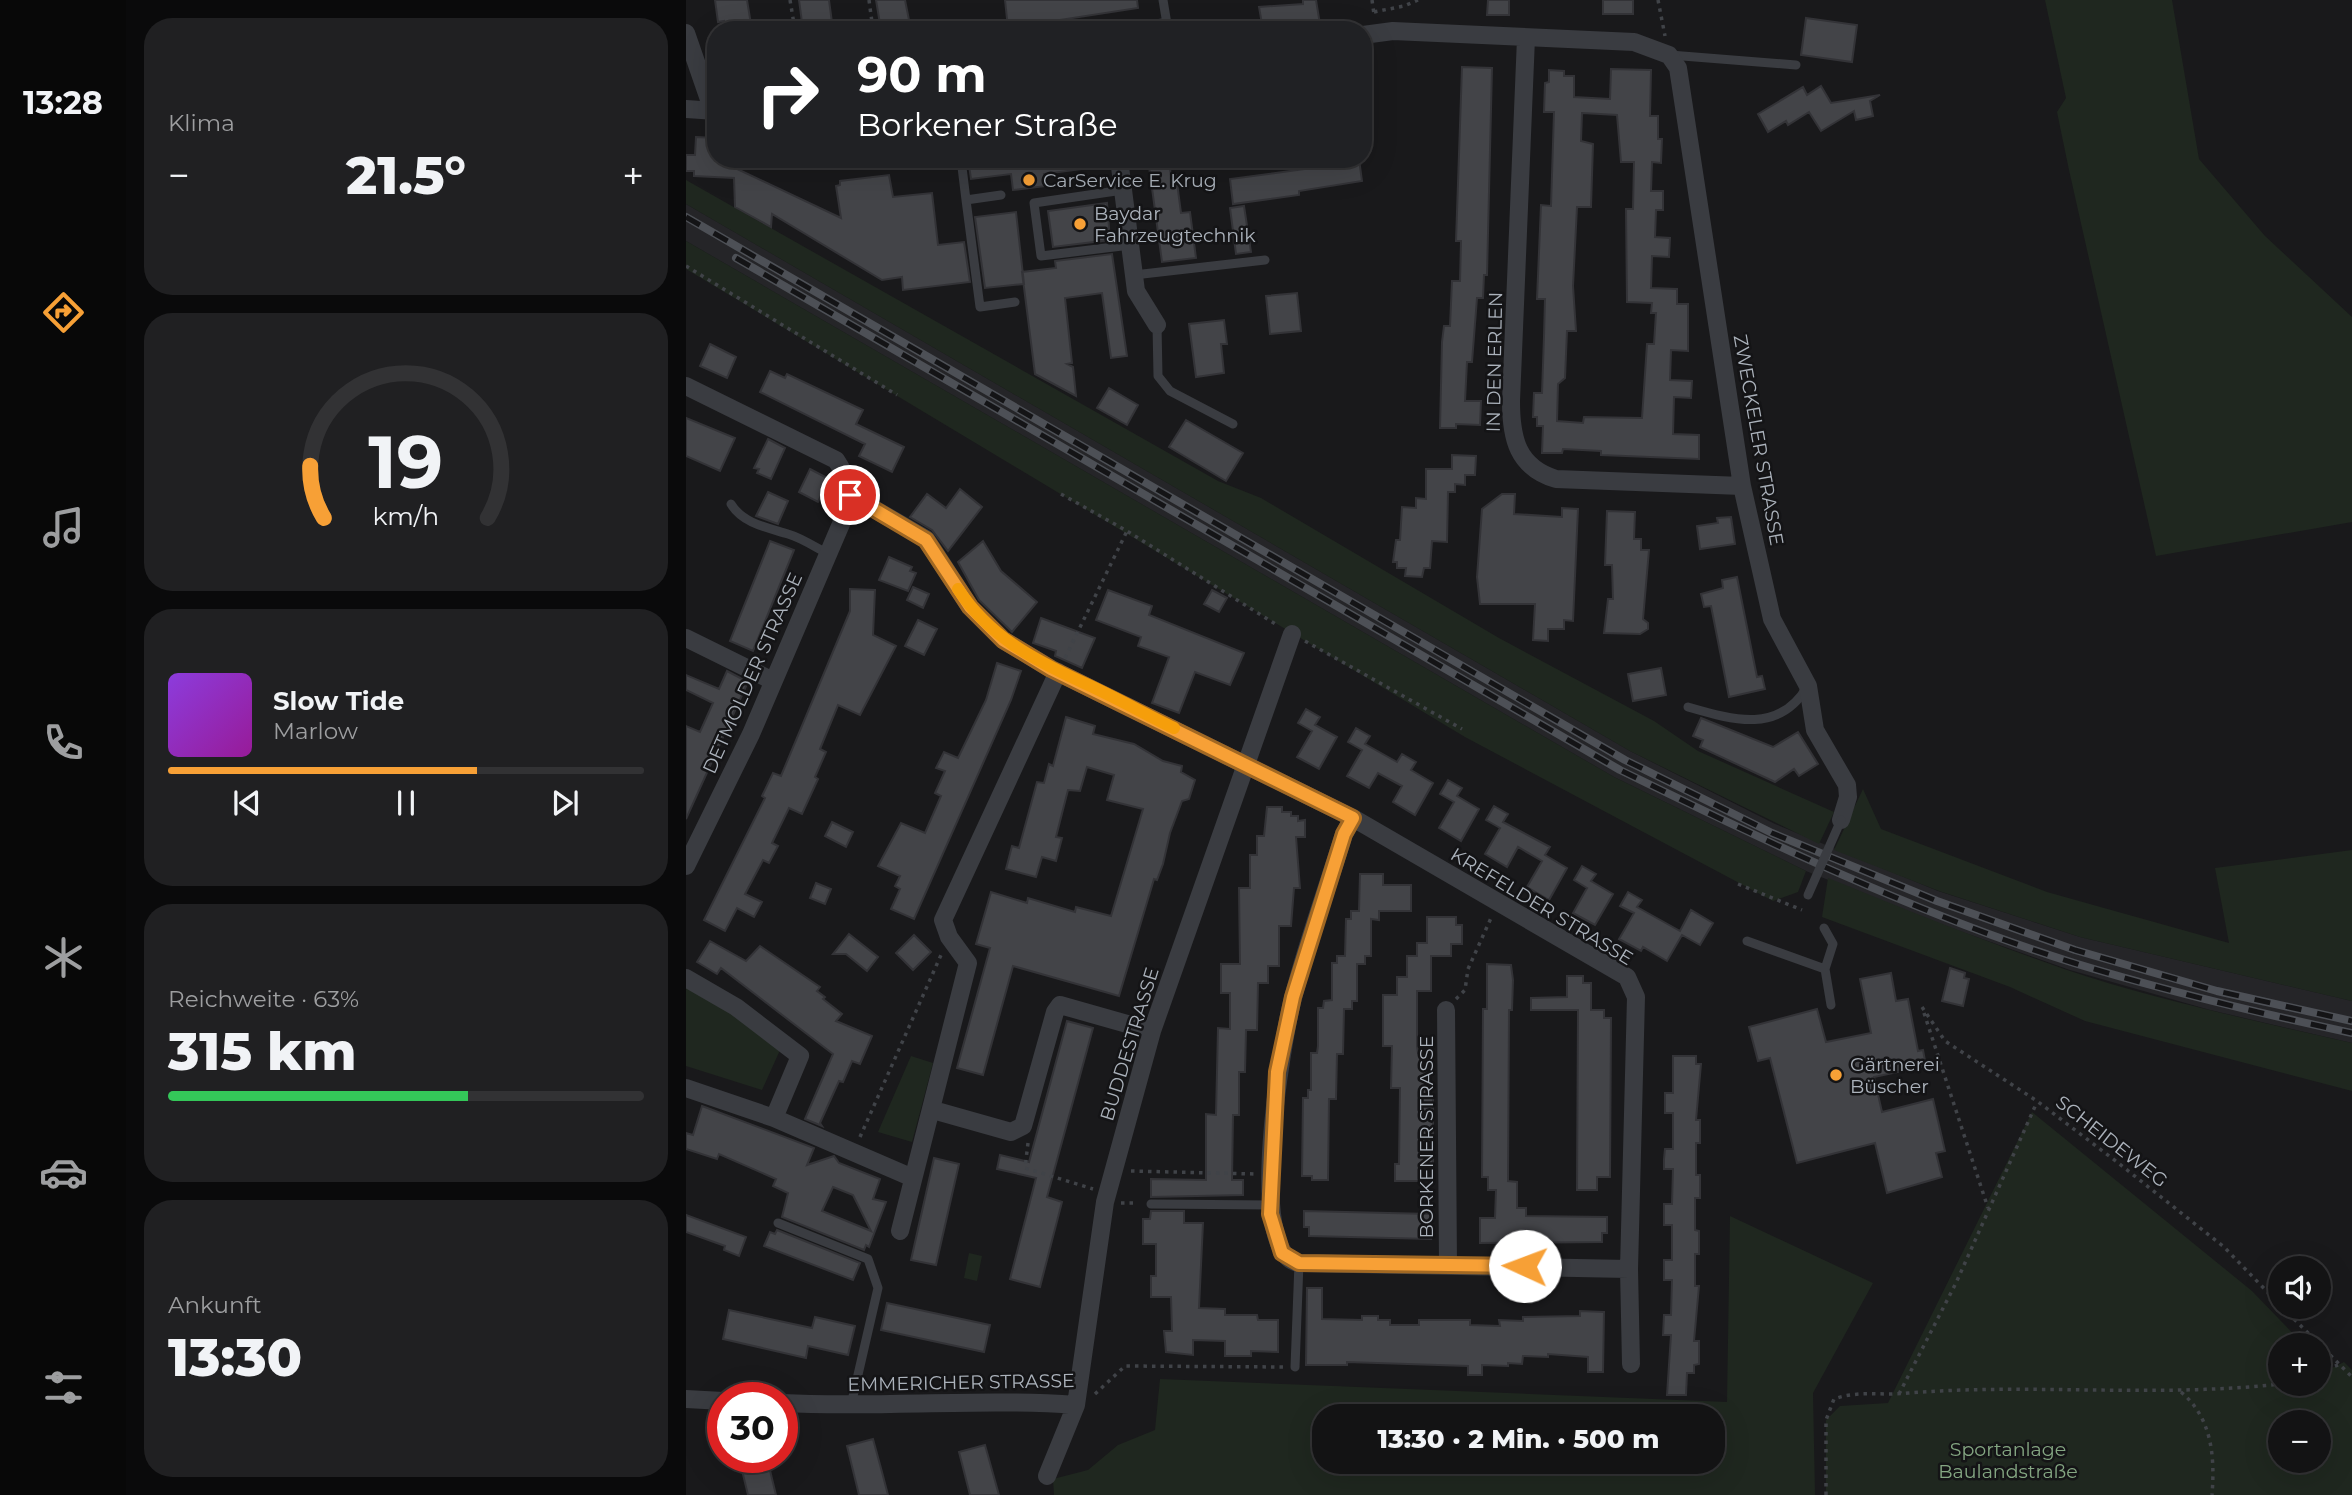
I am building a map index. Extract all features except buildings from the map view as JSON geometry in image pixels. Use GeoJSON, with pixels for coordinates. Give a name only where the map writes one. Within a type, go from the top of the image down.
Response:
{"type":"FeatureCollection","features":[{"type":"Feature","properties":{"kind":"street"},"geometry":{"type":"LineString","coordinates":[[1372,34],[1393,31],[1634,41],[1668,55]]}},
{"type":"Feature","properties":{"kind":"street"},"geometry":{"type":"LineString","coordinates":[[686,33],[707,92]]}},
{"type":"Feature","properties":{"kind":"street","name":"IN DEN ERLEN"},"geometry":{"type":"LineString","coordinates":[[1526,38],[1511,401],[1512,431],[1520,457],[1542,475],[1556,479],[1742,486]]}},
{"type":"Feature","properties":{"kind":"street","name":"ZWECKELER STRASSE"},"geometry":{"type":"LineString","coordinates":[[1668,55],[1678,68],[1683,86],[1742,486],[1772,619],[1808,686],[1815,730],[1847,785],[1848,797],[1841,820]]}},
{"type":"Feature","properties":{"kind":"street"},"geometry":{"type":"LineString","coordinates":[[686,108],[707,110]]}},
{"type":"Feature","properties":{"kind":"street"},"geometry":{"type":"LineString","coordinates":[[1120,168],[1136,291],[1157,325]]}},
{"type":"Feature","properties":{"kind":"street"},"geometry":{"type":"LineString","coordinates":[[686,386],[836,460],[848,479],[850,495]]}},
{"type":"Feature","properties":{"kind":"street","name":"DETMOLDER STRASSE"},"geometry":{"type":"LineString","coordinates":[[686,866],[751,734],[847,510],[850,495]]}},
{"type":"Feature","properties":{"kind":"street","name":"KREFELDER STRASSE"},"geometry":{"type":"LineString","coordinates":[[850,495],[926,540],[970,607],[1003,640],[1058,672],[1353,818],[1627,977],[1636,997],[1629,1269],[1630,1364]]}},
{"type":"Feature","properties":{"kind":"street","name":"BUDDESTRASSE"},"geometry":{"type":"LineString","coordinates":[[1047,1476],[1076,1405],[1107,1198],[1152,1031],[1244,763],[1292,634]]}},
{"type":"Feature","properties":{"kind":"street"},"geometry":{"type":"LineString","coordinates":[[686,638],[773,681]]}},
{"type":"Feature","properties":{"kind":"street"},"geometry":{"type":"LineString","coordinates":[[900,1231],[933,1110],[968,963],[949,937],[943,920],[1058,672]]}},
{"type":"Feature","properties":{"kind":"street"},"geometry":{"type":"LineString","coordinates":[[1299,1263],[1282,1253],[1277,1244],[1271,1205],[1277,1072],[1293,997],[1344,834],[1353,818]]}},
{"type":"Feature","properties":{"kind":"street"},"geometry":{"type":"LineString","coordinates":[[686,978],[736,1007],[800,1056],[774,1118]]}},
{"type":"Feature","properties":{"kind":"street"},"geometry":{"type":"LineString","coordinates":[[933,1110],[1011,1132],[1023,1126],[1055,1012],[1060,1005],[1152,1031]]}},
{"type":"Feature","properties":{"kind":"street","name":"BORKENER STRASSE"},"geometry":{"type":"LineString","coordinates":[[1446,1010],[1448,1264]]}},
{"type":"Feature","properties":{"kind":"street"},"geometry":{"type":"LineString","coordinates":[[686,1088],[774,1118],[913,1178]]}},
{"type":"Feature","properties":{"kind":"street","name":"BORKENER STRASSE"},"geometry":{"type":"LineString","coordinates":[[1299,1263],[1629,1269]]}},
{"type":"Feature","properties":{"kind":"street"},"geometry":{"type":"LineString","coordinates":[[686,1399],[707,1400]]}},
{"type":"Feature","properties":{"kind":"street","name":"EMMERICHER STRASSE"},"geometry":{"type":"LineString","coordinates":[[798,1404],[851,1407],[1023,1401],[1076,1405]]}},
{"type":"Feature","properties":{"kind":"lane"},"geometry":{"type":"LineString","coordinates":[[1163,0],[1167,21]]}},
{"type":"Feature","properties":{"kind":"lane"},"geometry":{"type":"LineString","coordinates":[[1668,55],[1796,65]]}},
{"type":"Feature","properties":{"kind":"lane"},"geometry":{"type":"LineString","coordinates":[[962,168],[980,307],[1015,302]]}},
{"type":"Feature","properties":{"kind":"lane"},"geometry":{"type":"LineString","coordinates":[[1122,190],[1034,203],[1041,256],[1130,245]]}},
{"type":"Feature","properties":{"kind":"lane"},"geometry":{"type":"LineString","coordinates":[[966,200],[1001,195]]}},
{"type":"Feature","properties":{"kind":"lane"},"geometry":{"type":"LineString","coordinates":[[1134,275],[1265,260]]}},
{"type":"Feature","properties":{"kind":"lane"},"geometry":{"type":"LineString","coordinates":[[1157,325],[1158,376],[1170,391],[1233,424]]}},
{"type":"Feature","properties":{"kind":"lane"},"geometry":{"type":"LineString","coordinates":[[731,504],[735,510],[756,523],[790,535],[828,554]]}},
{"type":"Feature","properties":{"kind":"lane"},"geometry":{"type":"LineString","coordinates":[[1688,707],[1720,716],[1775,718],[1790,710],[1808,686]]}},
{"type":"Feature","properties":{"kind":"lane","name":"ZWECKELER STRASSE"},"geometry":{"type":"LineString","coordinates":[[1808,895],[1841,820]]}},
{"type":"Feature","properties":{"kind":"lane"},"geometry":{"type":"LineString","coordinates":[[1824,928],[1833,944],[1825,969],[1832,1005]]}},
{"type":"Feature","properties":{"kind":"lane"},"geometry":{"type":"LineString","coordinates":[[1747,941],[1825,969]]}},
{"type":"Feature","properties":{"kind":"lane"},"geometry":{"type":"LineString","coordinates":[[1151,1204],[1271,1205]]}},
{"type":"Feature","properties":{"kind":"lane"},"geometry":{"type":"LineString","coordinates":[[778,1223],[868,1259],[878,1288],[851,1407]]}},
{"type":"Feature","properties":{"kind":"lane"},"geometry":{"type":"LineString","coordinates":[[1295,1367],[1299,1263]]}},
{"type":"Feature","properties":{"kind":"path"},"geometry":{"type":"LineString","coordinates":[[790,0],[793,21]]}},
{"type":"Feature","properties":{"kind":"path"},"geometry":{"type":"LineString","coordinates":[[869,0],[872,21]]}},
{"type":"Feature","properties":{"kind":"path"},"geometry":{"type":"LineString","coordinates":[[1372,0],[1374,12],[1404,6],[1418,0]]}},
{"type":"Feature","properties":{"kind":"path"},"geometry":{"type":"LineString","coordinates":[[1658,0],[1668,55]]}},
{"type":"Feature","properties":{"kind":"path"},"geometry":{"type":"LineString","coordinates":[[686,266],[897,396]]}},
{"type":"Feature","properties":{"kind":"path"},"geometry":{"type":"LineString","coordinates":[[1061,494],[1127,531],[1292,634],[1462,729]]}},
{"type":"Feature","properties":{"kind":"path"},"geometry":{"type":"LineString","coordinates":[[1058,672],[1127,531]]}},
{"type":"Feature","properties":{"kind":"path"},"geometry":{"type":"LineString","coordinates":[[1738,884],[1802,910]]}},
{"type":"Feature","properties":{"kind":"path"},"geometry":{"type":"LineString","coordinates":[[1446,1010],[1465,990],[1468,969],[1498,903]]}},
{"type":"Feature","properties":{"kind":"path"},"geometry":{"type":"LineString","coordinates":[[853,1152],[949,937]]}},
{"type":"Feature","properties":{"kind":"path","name":"SCHEIDEWEG"},"geometry":{"type":"LineString","coordinates":[[1988,1209],[1922,1007],[1945,1041],[2037,1101],[2224,1247],[2268,1293]]}},
{"type":"Feature","properties":{"kind":"path"},"geometry":{"type":"LineString","coordinates":[[1899,1394],[1956,1283],[2037,1101]]}},
{"type":"Feature","properties":{"kind":"path"},"geometry":{"type":"LineString","coordinates":[[1011,1132],[1030,1136],[1024,1165],[1031,1172],[1107,1198],[1151,1204]]}},
{"type":"Feature","properties":{"kind":"path"},"geometry":{"type":"LineString","coordinates":[[1114,1170],[1271,1174]]}},
{"type":"Feature","properties":{"kind":"path","name":"SCHEIDEWEG"},"geometry":{"type":"LineString","coordinates":[[2294,1319],[2352,1377]]}},
{"type":"Feature","properties":{"kind":"path"},"geometry":{"type":"LineString","coordinates":[[2331,1368],[2338,1365]]}},
{"type":"Feature","properties":{"kind":"path","name":"EMMERICHER STRASSE"},"geometry":{"type":"LineString","coordinates":[[1076,1405],[1094,1395],[1125,1366],[1295,1367]]}},
{"type":"Feature","properties":{"kind":"path"},"geometry":{"type":"LineString","coordinates":[[1826,1495],[1826,1420],[1834,1399],[1852,1392],[2181,1392],[2268,1385]]}},
{"type":"Feature","properties":{"kind":"path"},"geometry":{"type":"LineString","coordinates":[[2181,1392],[2197,1405],[2207,1424],[2212,1495]]}},
{"type":"Feature","properties":{"kind":"shaded area"},"geometry":{"type":"Polygon","coordinates":[[[686,204],[1630,751],[1775,824],[1938,891],[2080,937],[2352,1001],[2352,1043],[2210,1010],[2070,970],[1931,921],[1806,871],[1614,777],[686,241],[686,204]]]}},
{"type":"Feature","properties":{"kind":"green space"},"geometry":{"type":"Polygon","coordinates":[[[2045,0],[2172,0],[2199,159],[2265,236],[2352,317],[2352,522],[2156,556],[2057,112],[2066,98],[2045,0]]]}},
{"type":"Feature","properties":{"kind":"green space"},"geometry":{"type":"Polygon","coordinates":[[[686,180],[1218,481],[1261,498],[1499,638],[1654,721],[1698,751],[1834,812],[1819,844],[1630,751],[686,204],[686,180]]]}},
{"type":"Feature","properties":{"kind":"green space"},"geometry":{"type":"Polygon","coordinates":[[[686,241],[1614,777],[1806,871],[1798,892],[1773,901],[1465,737],[686,269],[686,241]]]}},
{"type":"Feature","properties":{"kind":"green space"},"geometry":{"type":"Polygon","coordinates":[[[1863,789],[1881,829],[2047,892],[2229,943],[2215,868],[2352,850],[2352,1001],[2080,937],[1939,891],[1834,850],[1863,789]]]}},
{"type":"Feature","properties":{"kind":"green space"},"geometry":{"type":"Polygon","coordinates":[[[1828,878],[2067,970],[2209,1010],[2352,1043],[2352,1091],[2085,1021],[2010,987],[1822,917],[1828,878]]]}},
{"type":"Feature","properties":{"kind":"green space"},"geometry":{"type":"Polygon","coordinates":[[[686,987],[736,1015],[781,1048],[762,1090],[686,1066],[686,987]]]}},
{"type":"Feature","properties":{"kind":"green space"},"geometry":{"type":"Polygon","coordinates":[[[911,1056],[933,1063],[912,1142],[878,1132],[911,1056]]]}},
{"type":"Feature","properties":{"kind":"green space","name":"Sportanlage Baulandstraße"},"geometry":{"type":"Polygon","coordinates":[[[2032,1112],[2252,1291],[2268,1308],[2268,1319],[2279,1319],[2292,1333],[2268,1333],[2268,1396],[2331,1396],[2331,1368],[2344,1362],[2352,1370],[2352,1495],[1826,1495],[1826,1420],[1840,1406],[1888,1403],[2032,1112]]]}},
{"type":"Feature","properties":{"kind":"green space"},"geometry":{"type":"Polygon","coordinates":[[[1730,1216],[1873,1283],[1813,1393],[1815,1495],[1054,1495],[1053,1479],[1088,1470],[1118,1445],[1155,1430],[1160,1379],[1727,1402],[1730,1216]]]}},
{"type":"Feature","properties":{"kind":"green space"},"geometry":{"type":"Polygon","coordinates":[[[969,1253],[982,1256],[977,1281],[964,1278],[969,1253]]]}},
{"type":"Feature","properties":{"kind":"railway"},"geometry":{"type":"LineString","coordinates":[[686,217],[1625,760],[1772,833],[1937,901],[2075,950],[2217,991],[2352,1021]]}},
{"type":"Feature","properties":{"kind":"railway"},"geometry":{"type":"LineString","coordinates":[[736,258],[1620,770],[1731,824],[1843,875],[2015,944],[2178,992],[2352,1033]]}},
{"type":"Feature","properties":{"kind":"slow traffic"},"geometry":{"type":"LineString","coordinates":[[958,589],[970,607],[1003,640],[1051,669],[1174,728]]}},
{"type":"Feature","properties":{"kind":"place","name":"CarService E. Krug"},"geometry":{"type":"Point","coordinates":[1029,180]}},
{"type":"Feature","properties":{"kind":"place","name":"Baydar Fahrzeugtechnik"},"geometry":{"type":"Point","coordinates":[1080,224]}},
{"type":"Feature","properties":{"kind":"place","name":"Gärtnerei Büscher"},"geometry":{"type":"Point","coordinates":[1836,1075]}},
{"type":"Feature","properties":{"kind":"route"},"geometry":{"type":"LineString","coordinates":[[850,495],[926,540],[970,607],[1003,640],[1051,669],[1353,818],[1344,834],[1293,997],[1277,1072],[1270,1214],[1277,1244],[1282,1253],[1293,1262],[1299,1263],[1525,1266]]}}]}
